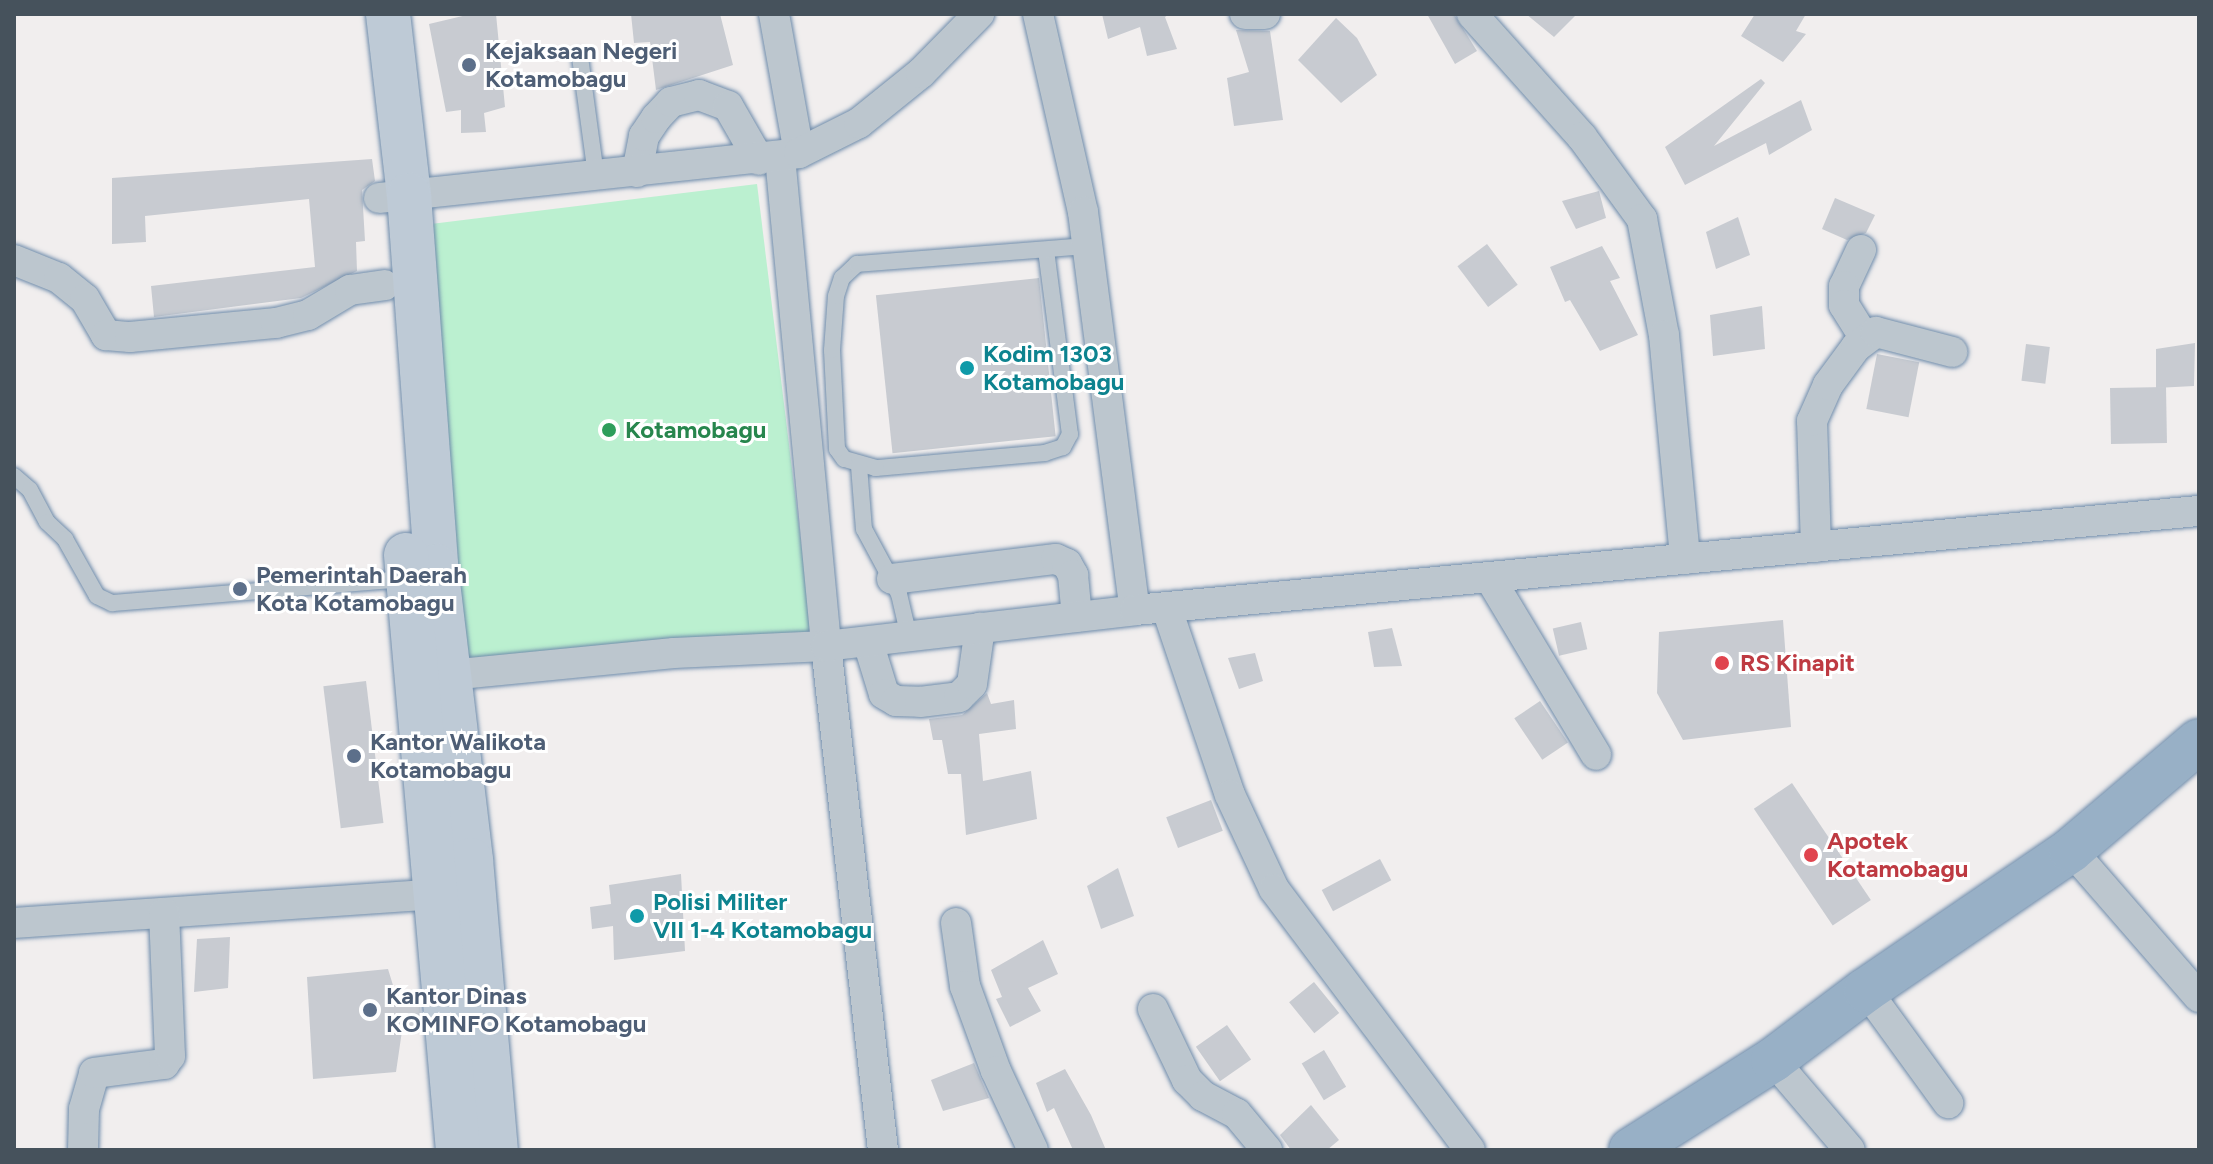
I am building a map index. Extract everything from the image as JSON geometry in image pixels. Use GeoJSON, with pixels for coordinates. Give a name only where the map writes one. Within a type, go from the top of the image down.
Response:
{"type":"FeatureCollection","features":[{"type":"Feature","properties":{"kind":"highway"},"geometry":{"type":"LineString","coordinates":[[1631,1150],[1773,1060],[1866,990],[2071,850],[2199,741]]}},
{"type":"Feature","properties":{"kind":"main road"},"geometry":{"type":"LineString","coordinates":[[362,14],[394,197],[436,566],[432,677],[437,894],[458,1150]]}},
{"type":"Feature","properties":{"kind":"main road"},"geometry":{"type":"LineString","coordinates":[[388,14],[394,197],[385,285],[408,578],[432,677],[496,1150]]}},
{"type":"Feature","properties":{"kind":"street"},"geometry":{"type":"LineString","coordinates":[[774,14],[779,157],[826,646],[883,1150]]}},
{"type":"Feature","properties":{"kind":"street"},"geometry":{"type":"LineString","coordinates":[[394,197],[779,157],[859,123],[921,73],[979,14]]}},
{"type":"Feature","properties":{"kind":"street"},"geometry":{"type":"LineString","coordinates":[[1038,14],[1088,246],[1135,610]]}},
{"type":"Feature","properties":{"kind":"street"},"geometry":{"type":"LineString","coordinates":[[1245,14],[1265,14]]}},
{"type":"Feature","properties":{"kind":"street"},"geometry":{"type":"LineString","coordinates":[[1472,14],[1582,137],[1642,219],[1664,335],[1685,559]]}},
{"type":"Feature","properties":{"kind":"street"},"geometry":{"type":"LineString","coordinates":[[637,172],[644,136],[656,118],[671,102],[699,95],[728,106],[779,157]]}},
{"type":"Feature","properties":{"kind":"street"},"geometry":{"type":"LineString","coordinates":[[1861,250],[1844,286],[1844,305],[1865,339]]}},
{"type":"Feature","properties":{"kind":"street"},"geometry":{"type":"LineString","coordinates":[[14,260],[59,278],[85,299],[106,335],[118,336],[276,323],[308,315],[350,290],[385,285]]}},
{"type":"Feature","properties":{"kind":"street"},"geometry":{"type":"LineString","coordinates":[[1816,547],[1812,421],[1817,401],[1865,339],[1876,332],[1901,335],[1952,352]]}},
{"type":"Feature","properties":{"kind":"street"},"geometry":{"type":"LineString","coordinates":[[432,677],[674,653],[826,646],[1135,610],[1491,580],[2199,511]]}},
{"type":"Feature","properties":{"kind":"street"},"geometry":{"type":"LineString","coordinates":[[892,579],[1056,559],[1067,564],[1073,575],[1077,617]]}},
{"type":"Feature","properties":{"kind":"street"},"geometry":{"type":"LineString","coordinates":[[1491,580],[1596,755]]}},
{"type":"Feature","properties":{"kind":"street"},"geometry":{"type":"LineString","coordinates":[[1167,609],[1230,795],[1274,889],[1470,1150]]}},
{"type":"Feature","properties":{"kind":"street"},"geometry":{"type":"LineString","coordinates":[[868,642],[884,694],[896,701],[920,702],[959,697],[972,684],[980,628]]}},
{"type":"Feature","properties":{"kind":"street"},"geometry":{"type":"LineString","coordinates":[[2071,850],[2199,997]]}},
{"type":"Feature","properties":{"kind":"street"},"geometry":{"type":"LineString","coordinates":[[14,923],[437,894]]}},
{"type":"Feature","properties":{"kind":"street"},"geometry":{"type":"LineString","coordinates":[[83,1150],[84,1109],[94,1073],[164,1064],[170,1056],[164,913]]}},
{"type":"Feature","properties":{"kind":"street"},"geometry":{"type":"LineString","coordinates":[[956,923],[965,986],[996,1071],[1033,1150]]}},
{"type":"Feature","properties":{"kind":"street"},"geometry":{"type":"LineString","coordinates":[[1866,990],[1948,1103]]}},
{"type":"Feature","properties":{"kind":"street"},"geometry":{"type":"LineString","coordinates":[[1153,1009],[1187,1080],[1203,1096],[1237,1114],[1267,1150]]}},
{"type":"Feature","properties":{"kind":"street"},"geometry":{"type":"LineString","coordinates":[[1773,1060],[1850,1150]]}},
{"type":"Feature","properties":{"kind":"lane"},"geometry":{"type":"LineString","coordinates":[[580,57],[596,176]]}},
{"type":"Feature","properties":{"kind":"lane"},"geometry":{"type":"LineString","coordinates":[[1046,250],[1070,434],[1063,447],[960,461],[859,466],[837,449],[832,350],[842,278],[857,264],[1088,246]]}},
{"type":"Feature","properties":{"kind":"lane"},"geometry":{"type":"LineString","coordinates":[[859,466],[864,529],[892,579],[909,637]]}},
{"type":"Feature","properties":{"kind":"lane"},"geometry":{"type":"LineString","coordinates":[[14,476],[65,539],[97,596],[112,603],[408,578]]}},
{"type":"Feature","properties":{"kind":"green space","name":"Kotamobagu"},"geometry":{"type":"Polygon","coordinates":[[[757,184],[812,632],[464,674],[409,227],[757,184]]]}},
{"type":"Feature","properties":{"kind":"building","name":"Kejaksaan Negeri Kotamobagu"},"geometry":{"type":"Polygon","coordinates":[[[471,14],[496,14],[505,107],[484,113],[486,132],[461,133],[461,110],[446,112],[429,24],[471,14]]]}},
{"type":"Feature","properties":{"kind":"building"},"geometry":{"type":"Polygon","coordinates":[[[631,14],[720,14],[733,65],[656,90],[650,42],[634,43],[631,14]]]}},
{"type":"Feature","properties":{"kind":"building"},"geometry":{"type":"Polygon","coordinates":[[[1102,14],[1169,14],[1165,17],[1177,49],[1147,56],[1140,27],[1108,39],[1102,14]]]}},
{"type":"Feature","properties":{"kind":"building"},"geometry":{"type":"Polygon","coordinates":[[[1427,14],[1454,14],[1477,51],[1455,64],[1427,14]]]}},
{"type":"Feature","properties":{"kind":"building"},"geometry":{"type":"Polygon","coordinates":[[[1526,14],[1577,14],[1554,37],[1526,14]]]}},
{"type":"Feature","properties":{"kind":"building"},"geometry":{"type":"Polygon","coordinates":[[[1755,14],[1806,14],[1796,31],[1806,34],[1783,62],[1741,36],[1755,14]]]}},
{"type":"Feature","properties":{"kind":"building"},"geometry":{"type":"Polygon","coordinates":[[[1336,18],[1357,38],[1377,75],[1341,103],[1298,60],[1336,18]]]}},
{"type":"Feature","properties":{"kind":"building"},"geometry":{"type":"Polygon","coordinates":[[[1236,30],[1270,31],[1283,120],[1234,126],[1227,78],[1249,72],[1236,30]]]}},
{"type":"Feature","properties":{"kind":"building"},"geometry":{"type":"Polygon","coordinates":[[[1761,79],[1765,83],[1714,146],[1801,100],[1812,130],[1769,155],[1766,143],[1685,185],[1665,147],[1761,79]]]}},
{"type":"Feature","properties":{"kind":"building"},"geometry":{"type":"Polygon","coordinates":[[[372,159],[375,181],[362,190],[365,241],[356,242],[357,271],[301,298],[154,317],[151,286],[315,267],[309,199],[145,216],[146,242],[112,244],[112,178],[372,159]]]}},
{"type":"Feature","properties":{"kind":"building"},"geometry":{"type":"Polygon","coordinates":[[[1599,191],[1606,218],[1576,229],[1562,201],[1599,191]]]}},
{"type":"Feature","properties":{"kind":"building"},"geometry":{"type":"Polygon","coordinates":[[[1835,198],[1875,215],[1866,233],[1847,240],[1822,229],[1835,198]]]}},
{"type":"Feature","properties":{"kind":"building"},"geometry":{"type":"Polygon","coordinates":[[[1738,217],[1750,255],[1716,269],[1706,232],[1738,217]]]}},
{"type":"Feature","properties":{"kind":"building"},"geometry":{"type":"Polygon","coordinates":[[[1487,244],[1518,285],[1488,307],[1457,266],[1487,244]]]}},
{"type":"Feature","properties":{"kind":"building"},"geometry":{"type":"Polygon","coordinates":[[[1602,246],[1620,278],[1610,281],[1638,335],[1600,351],[1570,300],[1565,302],[1550,267],[1602,246]]]}},
{"type":"Feature","properties":{"kind":"building","name":"Kodim 1303 Kotamobagu"},"geometry":{"type":"Polygon","coordinates":[[[1039,278],[1056,436],[893,453],[876,295],[1039,278]]]}},
{"type":"Feature","properties":{"kind":"building"},"geometry":{"type":"Polygon","coordinates":[[[1762,306],[1765,349],[1713,356],[1710,315],[1762,306]]]}},
{"type":"Feature","properties":{"kind":"building"},"geometry":{"type":"Polygon","coordinates":[[[2195,343],[2194,386],[2156,388],[2156,349],[2195,343]]]}},
{"type":"Feature","properties":{"kind":"building"},"geometry":{"type":"Polygon","coordinates":[[[2026,344],[2050,347],[2045,384],[2021,381],[2026,344]]]}},
{"type":"Feature","properties":{"kind":"building"},"geometry":{"type":"Polygon","coordinates":[[[1877,354],[1919,362],[1909,417],[1866,409],[1877,354]]]}},
{"type":"Feature","properties":{"kind":"building"},"geometry":{"type":"Polygon","coordinates":[[[2166,387],[2167,443],[2111,444],[2110,388],[2166,387]]]}},
{"type":"Feature","properties":{"kind":"building","name":"RS Kinapit"},"geometry":{"type":"Polygon","coordinates":[[[1783,620],[1791,727],[1683,740],[1657,693],[1659,632],[1783,620]]]}},
{"type":"Feature","properties":{"kind":"building"},"geometry":{"type":"Polygon","coordinates":[[[1581,622],[1587,649],[1559,656],[1553,629],[1581,622]]]}},
{"type":"Feature","properties":{"kind":"building"},"geometry":{"type":"Polygon","coordinates":[[[1392,628],[1402,666],[1374,667],[1368,632],[1392,628]]]}},
{"type":"Feature","properties":{"kind":"building"},"geometry":{"type":"Polygon","coordinates":[[[1255,653],[1263,681],[1239,689],[1228,658],[1255,653]]]}},
{"type":"Feature","properties":{"kind":"building","name":"Kantor Walikota Kotamobagu"},"geometry":{"type":"Polygon","coordinates":[[[366,681],[383,823],[341,828],[323,686],[366,681]]]}},
{"type":"Feature","properties":{"kind":"building"},"geometry":{"type":"Polygon","coordinates":[[[987,693],[991,704],[1014,700],[1016,729],[979,734],[983,781],[1031,771],[1037,819],[966,835],[961,774],[948,774],[942,740],[933,740],[929,719],[962,715],[987,693]]]}},
{"type":"Feature","properties":{"kind":"building"},"geometry":{"type":"Polygon","coordinates":[[[1540,701],[1568,742],[1542,760],[1514,718],[1540,701]]]}},
{"type":"Feature","properties":{"kind":"building","name":"Apotek Kotamobagu"},"geometry":{"type":"Polygon","coordinates":[[[1792,783],[1871,900],[1833,926],[1754,809],[1792,783]]]}},
{"type":"Feature","properties":{"kind":"building"},"geometry":{"type":"Polygon","coordinates":[[[1211,800],[1223,831],[1178,848],[1166,817],[1211,800]]]}},
{"type":"Feature","properties":{"kind":"building"},"geometry":{"type":"Polygon","coordinates":[[[1380,859],[1391,880],[1333,911],[1322,890],[1380,859]]]}},
{"type":"Feature","properties":{"kind":"building"},"geometry":{"type":"Polygon","coordinates":[[[1118,868],[1134,916],[1101,929],[1087,886],[1118,868]]]}},
{"type":"Feature","properties":{"kind":"building","name":"Polisi Militer VII 1-4 Kotamobagu"},"geometry":{"type":"Polygon","coordinates":[[[681,874],[685,951],[614,960],[613,926],[592,929],[590,907],[611,904],[609,885],[681,874]]]}},
{"type":"Feature","properties":{"kind":"building"},"geometry":{"type":"Polygon","coordinates":[[[230,937],[228,988],[194,992],[197,939],[230,937]]]}},
{"type":"Feature","properties":{"kind":"building"},"geometry":{"type":"Polygon","coordinates":[[[1043,940],[1058,974],[1028,988],[1041,1011],[1010,1027],[996,999],[1002,997],[991,970],[1043,940]]]}},
{"type":"Feature","properties":{"kind":"building","name":"Kantor Dinas KOMINFO Kotamobagu"},"geometry":{"type":"Polygon","coordinates":[[[388,969],[396,995],[419,994],[422,1027],[402,1031],[396,1072],[313,1079],[307,977],[388,969]]]}},
{"type":"Feature","properties":{"kind":"building"},"geometry":{"type":"Polygon","coordinates":[[[1314,982],[1339,1013],[1314,1033],[1289,1002],[1314,982]]]}},
{"type":"Feature","properties":{"kind":"building"},"geometry":{"type":"Polygon","coordinates":[[[1227,1025],[1251,1059],[1220,1081],[1196,1047],[1227,1025]]]}},
{"type":"Feature","properties":{"kind":"building"},"geometry":{"type":"Polygon","coordinates":[[[1324,1050],[1346,1087],[1324,1100],[1302,1063],[1324,1050]]]}},
{"type":"Feature","properties":{"kind":"building"},"geometry":{"type":"Polygon","coordinates":[[[974,1063],[989,1098],[943,1111],[931,1080],[974,1063]]]}},
{"type":"Feature","properties":{"kind":"building"},"geometry":{"type":"Polygon","coordinates":[[[1065,1069],[1091,1115],[1106,1150],[1073,1150],[1054,1108],[1047,1112],[1036,1083],[1065,1069]]]}},
{"type":"Feature","properties":{"kind":"building"},"geometry":{"type":"Polygon","coordinates":[[[1311,1105],[1339,1140],[1327,1150],[1291,1150],[1280,1135],[1311,1105]]]}},
{"type":"Feature","properties":{"kind":"place","name":"Kejaksaan Negeri Kotamobagu"},"geometry":{"type":"Point","coordinates":[469,65]}},
{"type":"Feature","properties":{"kind":"place","name":"Kodim 1303 Kotamobagu"},"geometry":{"type":"Point","coordinates":[967,368]}},
{"type":"Feature","properties":{"kind":"place","name":"Kotamobagu"},"geometry":{"type":"Point","coordinates":[609,430]}},
{"type":"Feature","properties":{"kind":"place","name":"Pemerintah Daerah Kota Kotamobagu"},"geometry":{"type":"Point","coordinates":[240,589]}},
{"type":"Feature","properties":{"kind":"place","name":"RS Kinapit"},"geometry":{"type":"Point","coordinates":[1722,663]}},
{"type":"Feature","properties":{"kind":"place","name":"Kantor Walikota Kotamobagu"},"geometry":{"type":"Point","coordinates":[354,756]}},
{"type":"Feature","properties":{"kind":"place","name":"Apotek Kotamobagu"},"geometry":{"type":"Point","coordinates":[1811,855]}},
{"type":"Feature","properties":{"kind":"place","name":"Polisi Militer VII 1-4 Kotamobagu"},"geometry":{"type":"Point","coordinates":[637,916]}},
{"type":"Feature","properties":{"kind":"place","name":"Kantor Dinas KOMINFO Kotamobagu"},"geometry":{"type":"Point","coordinates":[370,1010]}}]}
